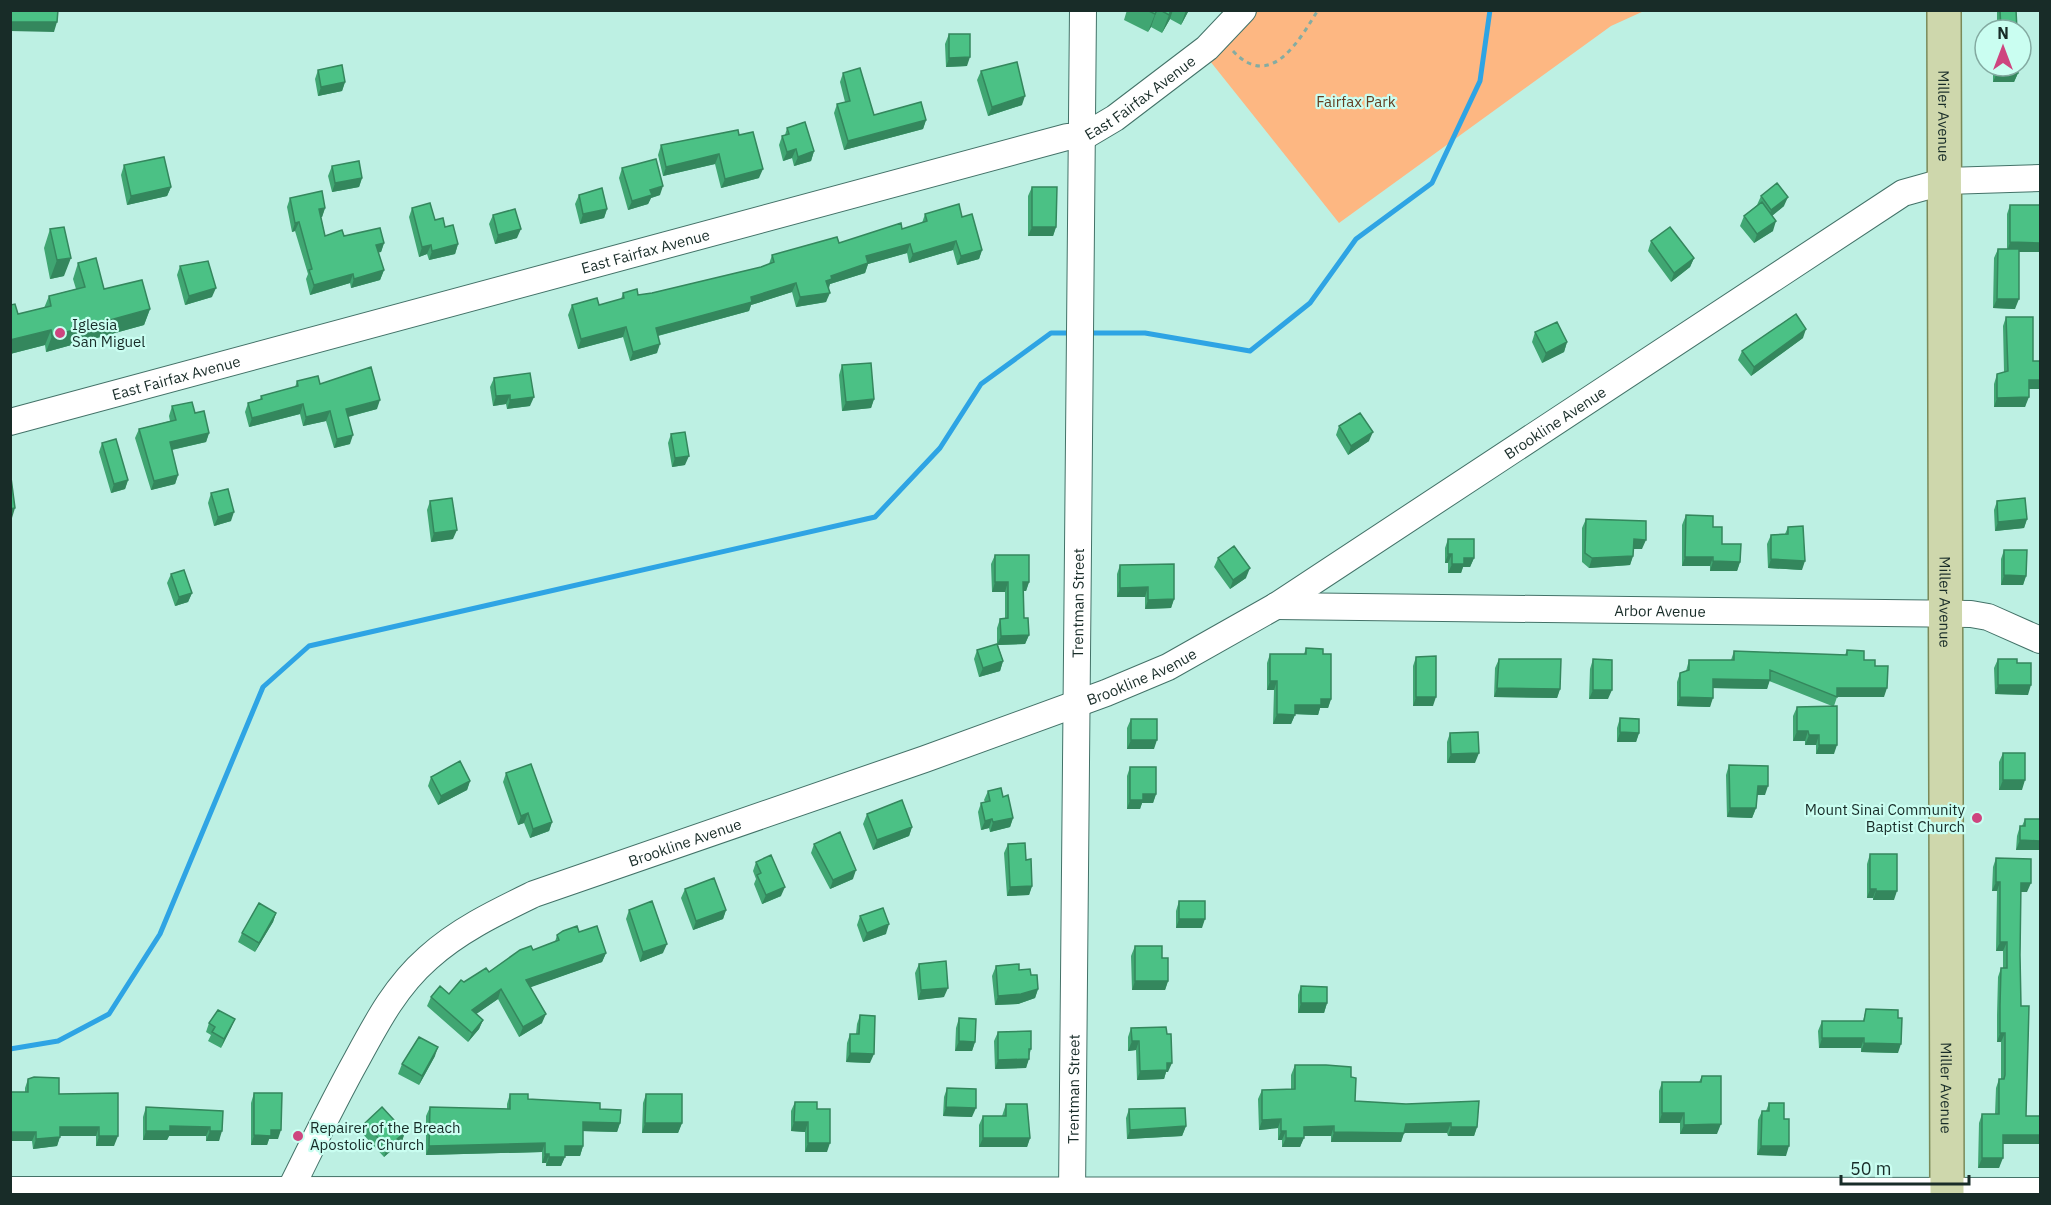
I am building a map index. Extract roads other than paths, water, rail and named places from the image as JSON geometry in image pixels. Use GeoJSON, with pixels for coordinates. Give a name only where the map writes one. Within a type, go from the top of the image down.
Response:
{"type":"FeatureCollection","features":[{"type":"Feature","properties":{"kind":"main road","name":"Miller Avenue"},"geometry":{"type":"LineString","coordinates":[[1944,10],[1947,1193]]}},
{"type":"Feature","properties":{"kind":"street","name":"Trentman Street"},"geometry":{"type":"LineString","coordinates":[[1072,1192],[1083,10]]}},
{"type":"Feature","properties":{"kind":"street","name":"East Fairfax Avenue"},"geometry":{"type":"LineString","coordinates":[[10,422],[1055,140],[1083,137],[1114,118],[1207,48],[1243,10]]}},
{"type":"Feature","properties":{"kind":"street","name":"Brookline Avenue"},"geometry":{"type":"LineString","coordinates":[[290,1190],[327,1113],[381,1015],[405,981],[453,938],[534,894],[914,763],[1168,667],[1276,606],[1873,211],[1903,194],[1946,181],[2040,178]]}},
{"type":"Feature","properties":{"kind":"street","name":"Arbor Avenue"},"geometry":{"type":"LineString","coordinates":[[1276,606],[1945,614],[1988,617],[2040,640]]}},
{"type":"Feature","properties":{"kind":"street"},"geometry":{"type":"LineString","coordinates":[[10,1190],[1947,1193],[2040,1191]]}},
{"type":"Feature","properties":{"kind":"waterway"},"geometry":{"type":"LineString","coordinates":[[1086,333],[1145,333],[1250,351],[1310,303],[1356,239],[1432,183],[1480,81],[1490,10]]}},
{"type":"Feature","properties":{"kind":"waterway"},"geometry":{"type":"LineString","coordinates":[[10,1049],[58,1041],[109,1014],[160,934],[263,687],[309,646],[875,517],[940,448],[981,384],[1051,333],[1074,333]]}},
{"type":"Feature","properties":{"kind":"place","name":"Iglesia San Miguel"},"geometry":{"type":"Point","coordinates":[60,333]}},
{"type":"Feature","properties":{"kind":"place","name":"Mount Sinai Community Baptist Church"},"geometry":{"type":"Point","coordinates":[1977,818]}},
{"type":"Feature","properties":{"kind":"place","name":"Repairer of the Breach Apostolic Church"},"geometry":{"type":"Point","coordinates":[298,1136]}},
{"type":"Feature","properties":{"kind":"park label","name":"Fairfax Park"},"geometry":{"type":"Point","coordinates":[1356,101]}}]}
